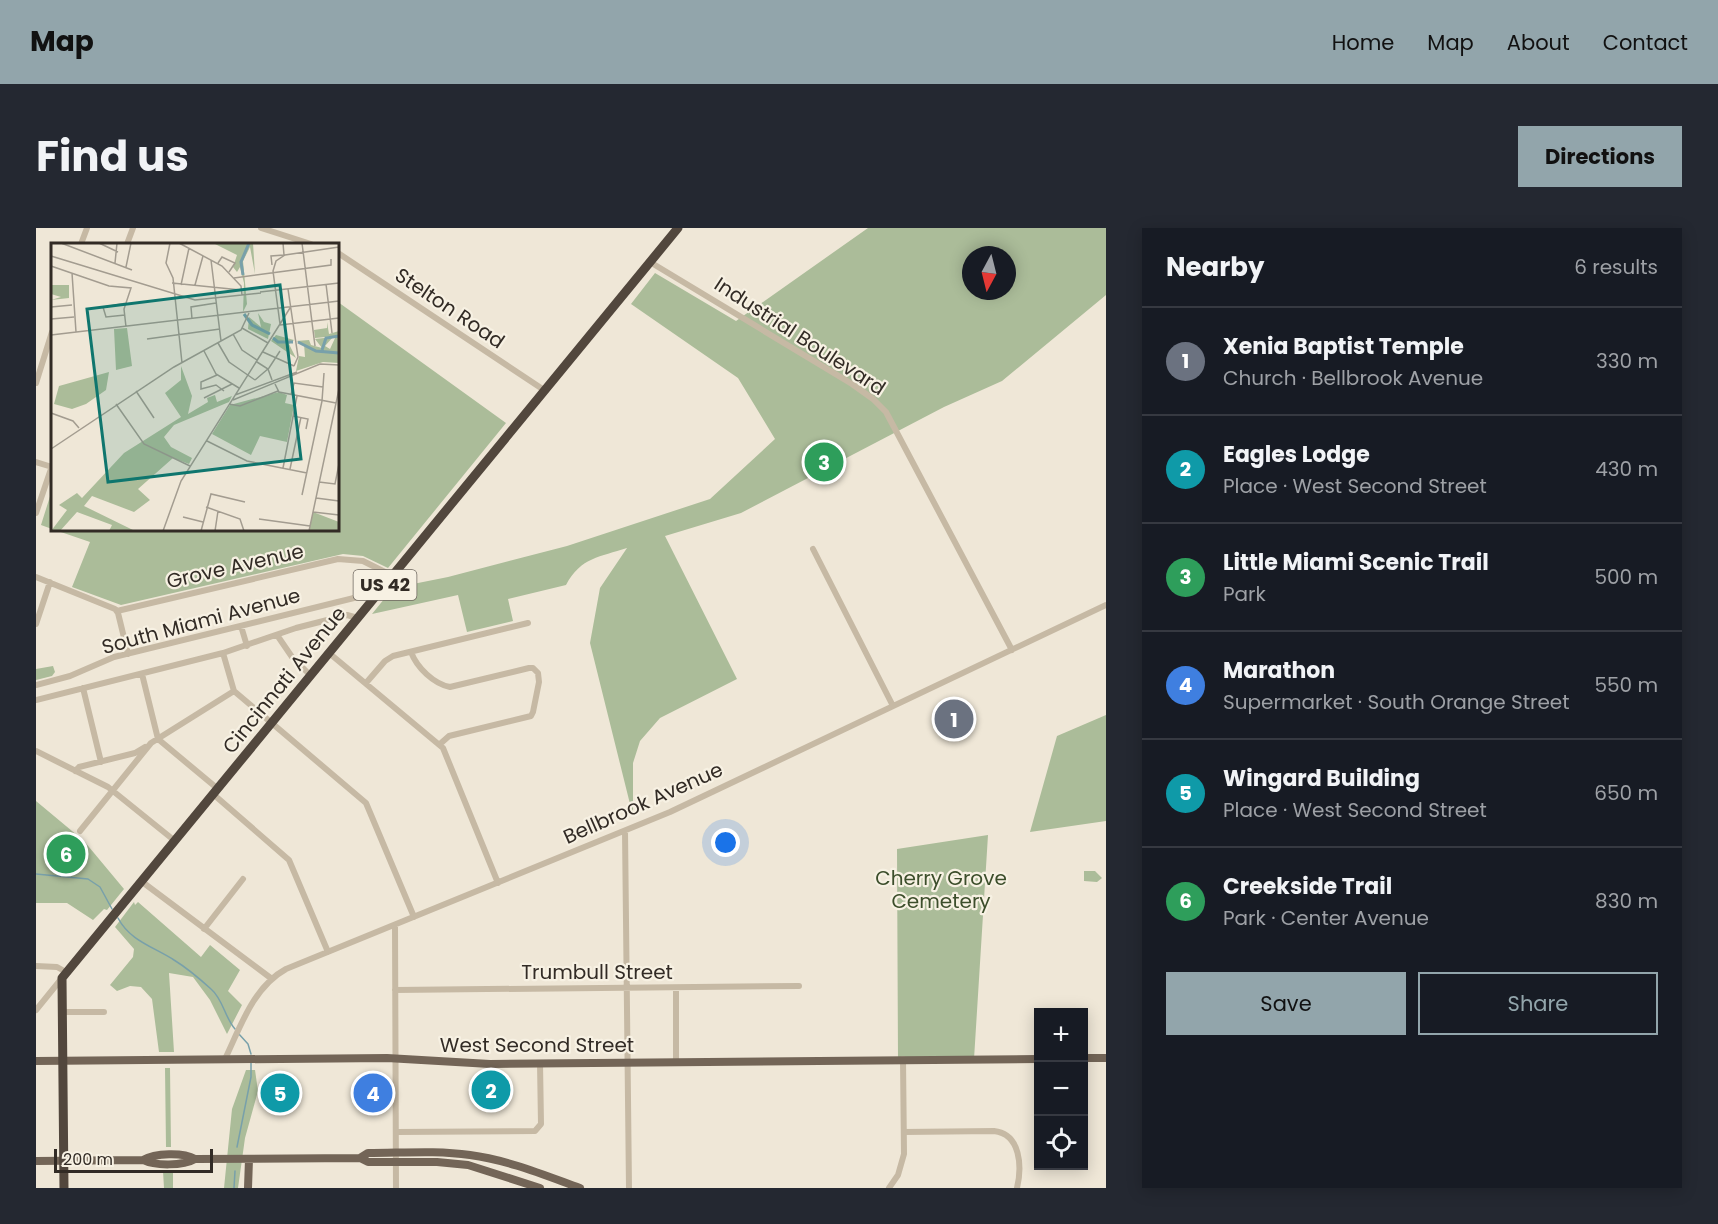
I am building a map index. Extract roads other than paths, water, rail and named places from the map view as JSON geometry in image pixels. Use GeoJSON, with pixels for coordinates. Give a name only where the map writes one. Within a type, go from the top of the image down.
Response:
{"type":"FeatureCollection","features":[{"type":"Feature","properties":{"kind":"highway","name":"Cincinnati Avenue"},"geometry":{"type":"LineString","coordinates":[[650,261],[672,228]]}},
{"type":"Feature","properties":{"kind":"highway","name":"Cincinnati Avenue"},"geometry":{"type":"LineString","coordinates":[[64,975],[678,228]]}},
{"type":"Feature","properties":{"kind":"highway"},"geometry":{"type":"LineString","coordinates":[[64,975],[62,1012],[64,1188]]}},
{"type":"Feature","properties":{"kind":"main road","name":"West Second Street"},"geometry":{"type":"LineString","coordinates":[[36,1061],[397,1058],[476,1064],[1034,1059]]}},
{"type":"Feature","properties":{"kind":"main road"},"geometry":{"type":"LineString","coordinates":[[1088,1058],[1106,1058]]}},
{"type":"Feature","properties":{"kind":"main road"},"geometry":{"type":"LineString","coordinates":[[36,1161],[143,1160],[150,1163],[188,1163],[195,1159],[360,1158],[368,1162],[449,1153],[484,1157],[580,1188]]}},
{"type":"Feature","properties":{"kind":"main road"},"geometry":{"type":"LineString","coordinates":[[397,1157],[468,1165],[540,1188]]}},
{"type":"Feature","properties":{"kind":"main road"},"geometry":{"type":"LineString","coordinates":[[248,1188],[249,1159]]}},
{"type":"Feature","properties":{"kind":"street"},"geometry":{"type":"LineString","coordinates":[[81,243],[87,228]]}},
{"type":"Feature","properties":{"kind":"street"},"geometry":{"type":"LineString","coordinates":[[127,243],[133,228]]}},
{"type":"Feature","properties":{"kind":"street"},"geometry":{"type":"LineString","coordinates":[[261,228],[308,243]]}},
{"type":"Feature","properties":{"kind":"street","name":"Stelton Road"},"geometry":{"type":"LineString","coordinates":[[339,255],[544,390]]}},
{"type":"Feature","properties":{"kind":"street","name":"Industrial Boulevard"},"geometry":{"type":"LineString","coordinates":[[650,261],[852,384],[886,412],[1012,650]]}},
{"type":"Feature","properties":{"kind":"street"},"geometry":{"type":"LineString","coordinates":[[36,383],[51,335]]}},
{"type":"Feature","properties":{"kind":"street"},"geometry":{"type":"LineString","coordinates":[[36,462],[51,467]]}},
{"type":"Feature","properties":{"kind":"street"},"geometry":{"type":"LineString","coordinates":[[36,513],[51,470]]}},
{"type":"Feature","properties":{"kind":"street"},"geometry":{"type":"LineString","coordinates":[[813,549],[893,706]]}},
{"type":"Feature","properties":{"kind":"street","name":"Grove Avenue"},"geometry":{"type":"LineString","coordinates":[[117,611],[338,559],[363,561],[393,576]]}},
{"type":"Feature","properties":{"kind":"street"},"geometry":{"type":"LineString","coordinates":[[36,577],[117,611],[128,654]]}},
{"type":"Feature","properties":{"kind":"street"},"geometry":{"type":"LineString","coordinates":[[36,624],[50,582]]}},
{"type":"Feature","properties":{"kind":"street","name":"South Miami Avenue"},"geometry":{"type":"LineString","coordinates":[[36,685],[128,654],[362,596],[375,597]]}},
{"type":"Feature","properties":{"kind":"street","name":"Bellbrook Avenue"},"geometry":{"type":"LineString","coordinates":[[225,1059],[252,1004],[272,979],[286,969],[670,812],[1106,605]]}},
{"type":"Feature","properties":{"kind":"street"},"geometry":{"type":"LineString","coordinates":[[36,700],[224,653],[277,634],[347,615],[358,618]]}},
{"type":"Feature","properties":{"kind":"street"},"geometry":{"type":"LineString","coordinates":[[366,683],[388,658],[528,623]]}},
{"type":"Feature","properties":{"kind":"street"},"geometry":{"type":"LineString","coordinates":[[241,626],[247,646]]}},
{"type":"Feature","properties":{"kind":"street"},"geometry":{"type":"LineString","coordinates":[[277,634],[297,663],[311,676]]}},
{"type":"Feature","properties":{"kind":"street"},"geometry":{"type":"LineString","coordinates":[[411,652],[415,661],[425,672],[440,684],[450,687],[529,668],[538,673],[538,687],[531,716],[449,736],[440,744]]}},
{"type":"Feature","properties":{"kind":"street"},"geometry":{"type":"LineString","coordinates":[[224,653],[234,691],[366,803],[414,917]]}},
{"type":"Feature","properties":{"kind":"street"},"geometry":{"type":"LineString","coordinates":[[330,653],[445,750],[498,883]]}},
{"type":"Feature","properties":{"kind":"street"},"geometry":{"type":"LineString","coordinates":[[142,674],[158,739],[289,860],[328,952]]}},
{"type":"Feature","properties":{"kind":"street"},"geometry":{"type":"LineString","coordinates":[[53,680],[57,695]]}},
{"type":"Feature","properties":{"kind":"street"},"geometry":{"type":"LineString","coordinates":[[83,688],[101,762]]}},
{"type":"Feature","properties":{"kind":"street"},"geometry":{"type":"LineString","coordinates":[[75,771],[80,767],[135,753],[234,691]]}},
{"type":"Feature","properties":{"kind":"street"},"geometry":{"type":"LineString","coordinates":[[80,831],[151,743]]}},
{"type":"Feature","properties":{"kind":"street"},"geometry":{"type":"LineString","coordinates":[[36,752],[112,790],[175,841]]}},
{"type":"Feature","properties":{"kind":"street"},"geometry":{"type":"LineString","coordinates":[[625,831],[629,1188]]}},
{"type":"Feature","properties":{"kind":"street"},"geometry":{"type":"LineString","coordinates":[[204,929],[243,879]]}},
{"type":"Feature","properties":{"kind":"street"},"geometry":{"type":"LineString","coordinates":[[141,881],[272,979]]}},
{"type":"Feature","properties":{"kind":"street"},"geometry":{"type":"LineString","coordinates":[[395,925],[396,1188]]}},
{"type":"Feature","properties":{"kind":"street"},"geometry":{"type":"LineString","coordinates":[[36,966],[57,967],[64,975]]}},
{"type":"Feature","properties":{"kind":"street","name":"Cincinnati Avenue"},"geometry":{"type":"LineString","coordinates":[[36,1010],[64,975]]}},
{"type":"Feature","properties":{"kind":"street","name":"Trumbull Street"},"geometry":{"type":"LineString","coordinates":[[395,990],[799,986]]}},
{"type":"Feature","properties":{"kind":"street"},"geometry":{"type":"LineString","coordinates":[[676,988],[676,1061]]}},
{"type":"Feature","properties":{"kind":"street"},"geometry":{"type":"LineString","coordinates":[[62,1012],[104,1012]]}},
{"type":"Feature","properties":{"kind":"street"},"geometry":{"type":"LineString","coordinates":[[889,1188],[903,1162],[903,1059]]}},
{"type":"Feature","properties":{"kind":"street"},"geometry":{"type":"LineString","coordinates":[[397,1132],[535,1131],[540,1129],[540,1063]]}},
{"type":"Feature","properties":{"kind":"street"},"geometry":{"type":"LineString","coordinates":[[904,1132],[994,1131],[1006,1134],[1014,1142],[1018,1152],[1017,1188]]}},
{"type":"Feature","properties":{"kind":"waterway"},"geometry":{"type":"LineString","coordinates":[[36,874],[88,879],[100,887],[112,909]]}},
{"type":"Feature","properties":{"kind":"waterway"},"geometry":{"type":"LineString","coordinates":[[118,918],[136,938],[179,963],[211,989],[235,1029]]}},
{"type":"Feature","properties":{"kind":"waterway"},"geometry":{"type":"LineString","coordinates":[[238,1033],[248,1044],[251,1054]]}},
{"type":"Feature","properties":{"kind":"waterway"},"geometry":{"type":"LineString","coordinates":[[237,1147],[251,1077],[251,1062]]}},
{"type":"Feature","properties":{"kind":"waterway"},"geometry":{"type":"LineString","coordinates":[[234,1188],[235,1171]]}},
{"type":"Feature","properties":{"kind":"place","name":"Little Miami Scenic Trail"},"geometry":{"type":"Point","coordinates":[824,462]}},
{"type":"Feature","properties":{"kind":"place","name":"Xenia Baptist Temple"},"geometry":{"type":"Point","coordinates":[954,719]}},
{"type":"Feature","properties":{"kind":"place","name":"Creekside Trail"},"geometry":{"type":"Point","coordinates":[66,854]}},
{"type":"Feature","properties":{"kind":"place","name":"Eagles Lodge"},"geometry":{"type":"Point","coordinates":[491,1090]}},
{"type":"Feature","properties":{"kind":"place","name":"Wingard Building"},"geometry":{"type":"Point","coordinates":[280,1093]}},
{"type":"Feature","properties":{"kind":"place","name":"Marathon"},"geometry":{"type":"Point","coordinates":[373,1093]}},
{"type":"Feature","properties":{"kind":"park label","name":"Cherry Grove Cemetery"},"geometry":{"type":"Point","coordinates":[941,890]}}]}
